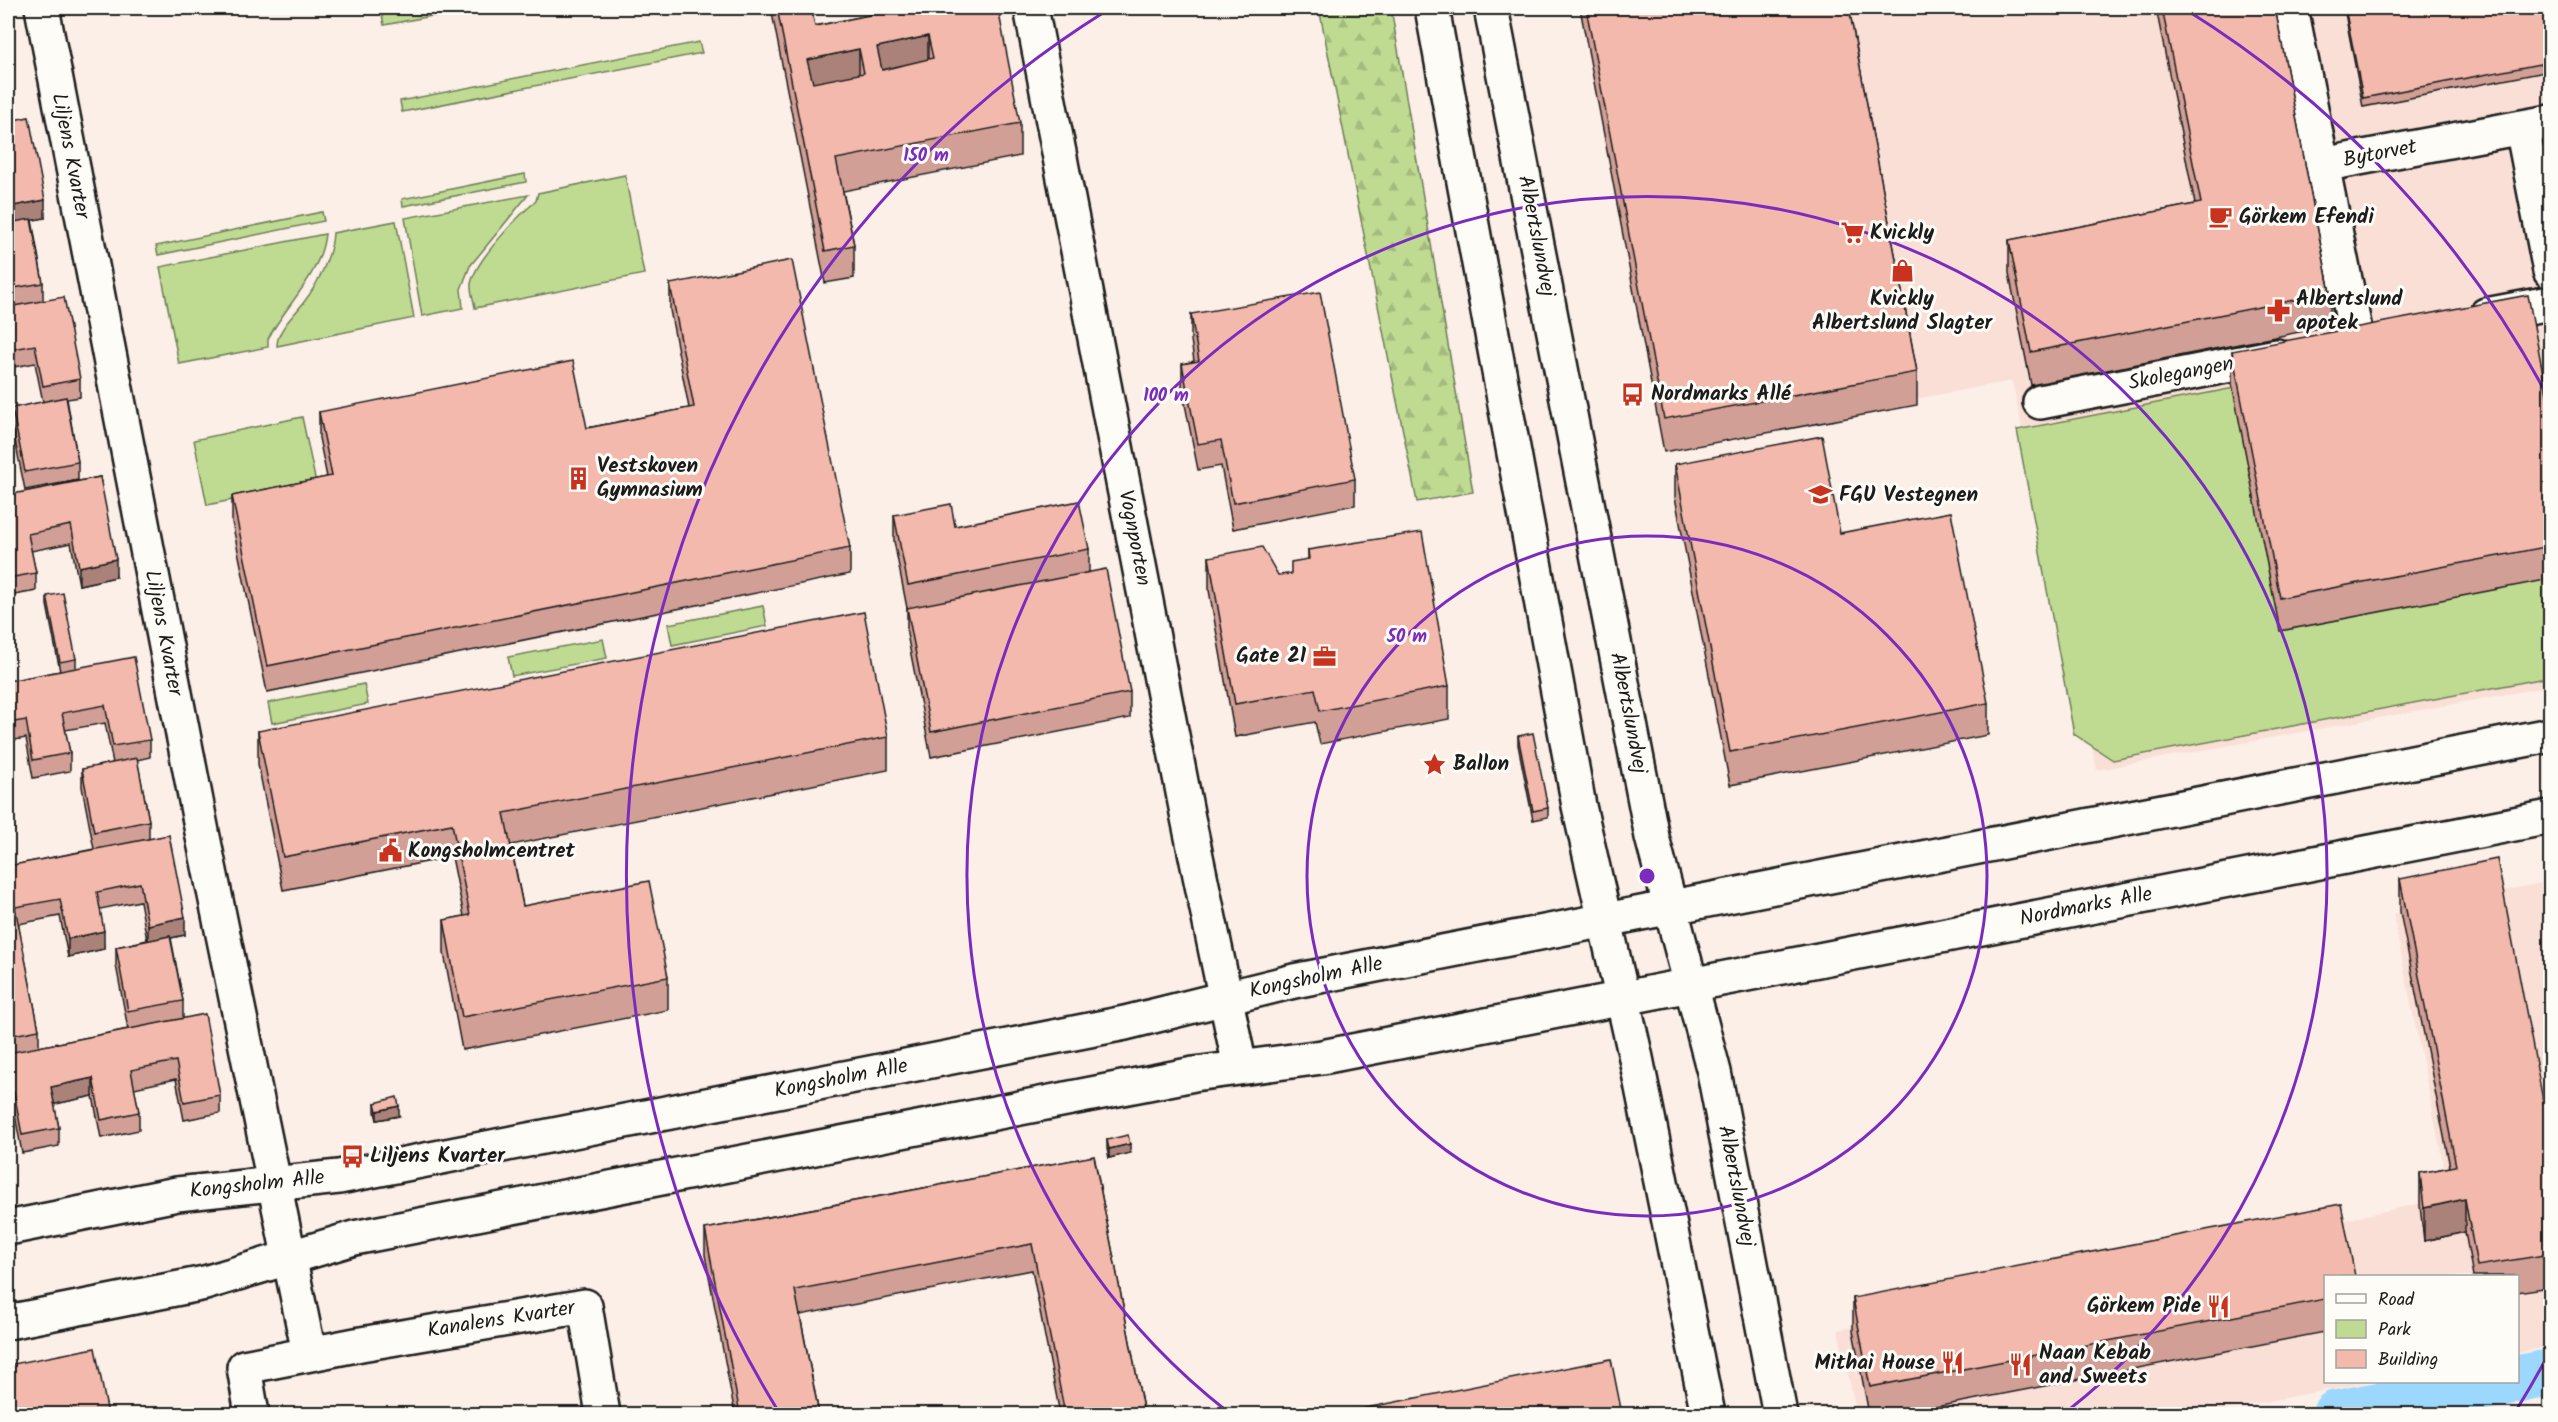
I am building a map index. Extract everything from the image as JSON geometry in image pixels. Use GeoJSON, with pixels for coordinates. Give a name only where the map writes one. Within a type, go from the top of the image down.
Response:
{"type":"FeatureCollection","features":[{"type":"Feature","properties":{"kind":"street","name":"Liljens Kvarter"},"geometry":{"type":"LineString","coordinates":[[42,8],[205,848],[289,1258]]}},
{"type":"Feature","properties":{"kind":"street","name":"Vognporten"},"geometry":{"type":"LineString","coordinates":[[1031,8],[1188,818],[1240,1067]]}},
{"type":"Feature","properties":{"kind":"street"},"geometry":{"type":"LineString","coordinates":[[1432,8],[1579,806],[1622,997],[1708,1414]]}},
{"type":"Feature","properties":{"kind":"street","name":"Albertslundvej"},"geometry":{"type":"LineString","coordinates":[[1491,8],[1652,837],[1714,1072],[1780,1414]]}},
{"type":"Feature","properties":{"kind":"street"},"geometry":{"type":"LineString","coordinates":[[2291,8],[2322,165]]}},
{"type":"Feature","properties":{"kind":"street","name":"Bytorvet"},"geometry":{"type":"LineString","coordinates":[[2334,345],[2322,165],[2536,125],[2550,271]]}},
{"type":"Feature","properties":{"kind":"street"},"geometry":{"type":"LineString","coordinates":[[2459,320],[2550,303]]}},
{"type":"Feature","properties":{"kind":"street"},"geometry":{"type":"LineString","coordinates":[[2334,345],[2391,334]]}},
{"type":"Feature","properties":{"kind":"street","name":"Skolegangen"},"geometry":{"type":"LineString","coordinates":[[2040,402],[2334,345]]}},
{"type":"Feature","properties":{"kind":"street"},"geometry":{"type":"LineString","coordinates":[[1671,907],[2550,735]]}},
{"type":"Feature","properties":{"kind":"street","name":"Nordmarks Alle"},"geometry":{"type":"LineString","coordinates":[[1622,997],[2550,817]]}},
{"type":"Feature","properties":{"kind":"street","name":"Kongsholm Alle"},"geometry":{"type":"LineString","coordinates":[[8,1228],[177,1194],[363,1172],[1113,1026],[1294,981],[1671,907]]}},
{"type":"Feature","properties":{"kind":"street"},"geometry":{"type":"LineString","coordinates":[[8,1322],[205,1283],[354,1238],[888,1132],[1240,1067],[1322,1057],[1622,997]]}},
{"type":"Feature","properties":{"kind":"street"},"geometry":{"type":"LineString","coordinates":[[289,1258],[309,1353]]}},
{"type":"Feature","properties":{"kind":"street","name":"Kanalens Kvarter"},"geometry":{"type":"LineString","coordinates":[[252,1414],[244,1367],[309,1353],[585,1306],[603,1414]]}},
{"type":"Feature","properties":{"kind":"shaded area"},"geometry":{"type":"Polygon","coordinates":[[[1580,8],[2550,8],[2550,686],[2097,770],[2012,381],[1667,445],[1580,8]]]}},
{"type":"Feature","properties":{"kind":"shaded area"},"geometry":{"type":"Polygon","coordinates":[[[2550,881],[2550,1346],[2519,1353],[2519,1275],[2324,1275],[2324,1383],[2364,1383],[2199,1414],[1857,1414],[1838,1330],[2450,1197],[2393,914],[2550,881]]]}},
{"type":"Feature","properties":{"kind":"green space"},"geometry":{"type":"Polygon","coordinates":[[[415,8],[474,8],[384,25],[382,14],[415,8]]]}},
{"type":"Feature","properties":{"kind":"green space"},"geometry":{"type":"Polygon","coordinates":[[[1319,8],[1391,8],[1473,492],[1417,502],[1319,8]]]}},
{"type":"Feature","properties":{"kind":"green space"},"geometry":{"type":"Polygon","coordinates":[[[699,42],[702,53],[402,112],[400,101],[699,42]]]}},
{"type":"Feature","properties":{"kind":"green space"},"geometry":{"type":"Polygon","coordinates":[[[525,174],[526,182],[403,206],[402,199],[525,174]]]}},
{"type":"Feature","properties":{"kind":"green space"},"geometry":{"type":"Polygon","coordinates":[[[625,175],[644,274],[475,308],[471,287],[474,274],[498,240],[536,201],[538,193],[625,175]]]}},
{"type":"Feature","properties":{"kind":"green space"},"geometry":{"type":"Polygon","coordinates":[[[528,195],[470,266],[461,289],[463,308],[422,316],[405,218],[528,195]]]}},
{"type":"Feature","properties":{"kind":"green space"},"geometry":{"type":"Polygon","coordinates":[[[322,212],[324,221],[158,255],[156,246],[322,212]]]}},
{"type":"Feature","properties":{"kind":"green space"},"geometry":{"type":"Polygon","coordinates":[[[396,221],[414,318],[277,346],[283,328],[309,295],[319,278],[330,251],[333,233],[396,221]]]}},
{"type":"Feature","properties":{"kind":"green space"},"geometry":{"type":"Polygon","coordinates":[[[325,234],[317,263],[302,289],[275,326],[268,339],[268,347],[179,364],[160,267],[325,234]]]}},
{"type":"Feature","properties":{"kind":"green space"},"geometry":{"type":"Polygon","coordinates":[[[2524,332],[2550,473],[2550,677],[2113,760],[2074,734],[2017,430],[2524,332]]]}},
{"type":"Feature","properties":{"kind":"green space"},"geometry":{"type":"Polygon","coordinates":[[[302,417],[316,483],[207,505],[194,440],[302,417]]]}},
{"type":"Feature","properties":{"kind":"green space"},"geometry":{"type":"Polygon","coordinates":[[[763,606],[767,626],[672,645],[668,624],[763,606]]]}},
{"type":"Feature","properties":{"kind":"green space"},"geometry":{"type":"Polygon","coordinates":[[[603,639],[607,658],[512,676],[508,657],[603,639]]]}},
{"type":"Feature","properties":{"kind":"green space"},"geometry":{"type":"Polygon","coordinates":[[[364,684],[368,704],[272,723],[268,703],[364,684]]]}},
{"type":"Feature","properties":{"kind":"building"},"geometry":{"type":"Polygon","coordinates":[[[777,8],[811,8],[815,26],[904,8],[998,8],[1020,123],[836,159],[854,245],[825,251],[777,8]],[[928,36],[877,47],[882,70],[933,58],[928,36]],[[859,49],[807,60],[813,83],[864,73],[859,49]]]}},
{"type":"Feature","properties":{"kind":"building"},"geometry":{"type":"Polygon","coordinates":[[[1586,8],[1849,8],[1917,372],[1664,419],[1586,8]]]}},
{"type":"Feature","properties":{"kind":"building"},"geometry":{"type":"Polygon","coordinates":[[[2162,8],[2275,8],[2330,293],[2031,352],[2009,240],[2201,203],[2162,8]]]}},
{"type":"Feature","properties":{"kind":"building"},"geometry":{"type":"Polygon","coordinates":[[[2345,8],[2550,8],[2550,62],[2363,98],[2345,8]]]}},
{"type":"Feature","properties":{"kind":"building"},"geometry":{"type":"Polygon","coordinates":[[[29,117],[45,200],[8,207],[8,121],[29,117]]]}},
{"type":"Feature","properties":{"kind":"building"},"geometry":{"type":"Polygon","coordinates":[[[31,219],[43,283],[8,289],[8,223],[31,219]]]}},
{"type":"Feature","properties":{"kind":"building","name":"Vestskoven Gymnasium"},"geometry":{"type":"Polygon","coordinates":[[[792,260],[850,548],[267,666],[232,496],[332,476],[319,412],[573,361],[587,428],[694,407],[670,284],[792,260]]]}},
{"type":"Feature","properties":{"kind":"building"},"geometry":{"type":"Polygon","coordinates":[[[1320,292],[1355,479],[1233,503],[1221,440],[1198,444],[1182,364],[1199,361],[1191,314],[1320,292]]]}},
{"type":"Feature","properties":{"kind":"building"},"geometry":{"type":"Polygon","coordinates":[[[2528,295],[2550,410],[2550,546],[2280,598],[2232,351],[2528,295]]]}},
{"type":"Feature","properties":{"kind":"building"},"geometry":{"type":"Polygon","coordinates":[[[64,297],[80,379],[43,386],[35,345],[8,350],[8,307],[64,297]]]}},
{"type":"Feature","properties":{"kind":"building"},"geometry":{"type":"Polygon","coordinates":[[[66,397],[78,462],[25,472],[12,408],[66,397]]]}},
{"type":"Feature","properties":{"kind":"building"},"geometry":{"type":"Polygon","coordinates":[[[1822,436],[1840,533],[1951,512],[1988,703],[1730,752],[1675,464],[1822,436]]]}},
{"type":"Feature","properties":{"kind":"building"},"geometry":{"type":"Polygon","coordinates":[[[100,477],[116,559],[79,567],[71,525],[28,534],[36,573],[8,578],[8,495],[100,477]]]}},
{"type":"Feature","properties":{"kind":"building"},"geometry":{"type":"Polygon","coordinates":[[[1079,501],[1089,549],[908,585],[894,515],[951,504],[955,526],[1079,501]]]}},
{"type":"Feature","properties":{"kind":"building"},"geometry":{"type":"Polygon","coordinates":[[[1422,532],[1449,686],[1320,711],[1315,689],[1235,704],[1209,557],[1262,547],[1278,575],[1291,574],[1291,562],[1309,559],[1308,550],[1422,532]]]}},
{"type":"Feature","properties":{"kind":"building"},"geometry":{"type":"Polygon","coordinates":[[[1106,569],[1130,692],[931,732],[907,608],[1106,569]]]}},
{"type":"Feature","properties":{"kind":"building"},"geometry":{"type":"Polygon","coordinates":[[[63,593],[76,659],[60,662],[47,596],[63,593]]]}},
{"type":"Feature","properties":{"kind":"building","name":"Kongsholmcentret"},"geometry":{"type":"Polygon","coordinates":[[[864,612],[888,737],[504,813],[523,906],[649,881],[668,977],[462,1017],[444,920],[470,915],[452,824],[283,857],[258,731],[864,612]]]}},
{"type":"Feature","properties":{"kind":"building"},"geometry":{"type":"Polygon","coordinates":[[[134,657],[150,740],[113,746],[105,705],[62,713],[70,753],[33,760],[26,720],[8,723],[8,681],[134,657]]]}},
{"type":"Feature","properties":{"kind":"building"},"geometry":{"type":"Polygon","coordinates":[[[1533,733],[1548,808],[1533,811],[1518,736],[1533,733]]]}},
{"type":"Feature","properties":{"kind":"building"},"geometry":{"type":"Polygon","coordinates":[[[137,758],[149,821],[94,832],[82,769],[137,758]]]}},
{"type":"Feature","properties":{"kind":"building"},"geometry":{"type":"Polygon","coordinates":[[[169,835],[185,917],[148,925],[140,883],[97,892],[104,931],[68,939],[60,899],[15,907],[39,1030],[8,1036],[8,866],[169,835]]]}},
{"type":"Feature","properties":{"kind":"building"},"geometry":{"type":"Polygon","coordinates":[[[2497,859],[2550,1137],[2550,1254],[2477,1266],[2465,1199],[2424,1208],[2420,1173],[2456,1166],[2400,879],[2497,859]]]}},
{"type":"Feature","properties":{"kind":"building"},"geometry":{"type":"Polygon","coordinates":[[[170,936],[183,1001],[128,1011],[116,947],[170,936]]]}},
{"type":"Feature","properties":{"kind":"building"},"geometry":{"type":"Polygon","coordinates":[[[205,1014],[220,1095],[184,1102],[176,1061],[131,1070],[139,1112],[101,1120],[93,1078],[51,1087],[59,1128],[22,1135],[14,1092],[8,1094],[8,1053],[205,1014]]]}},
{"type":"Feature","properties":{"kind":"building"},"geometry":{"type":"Polygon","coordinates":[[[397,1097],[399,1106],[377,1111],[375,1103],[397,1097]]]}},
{"type":"Feature","properties":{"kind":"building"},"geometry":{"type":"Polygon","coordinates":[[[1128,1135],[1130,1144],[1109,1149],[1107,1140],[1128,1135]]]}},
{"type":"Feature","properties":{"kind":"building"},"geometry":{"type":"Polygon","coordinates":[[[1094,1156],[1144,1414],[1065,1414],[1032,1244],[795,1290],[819,1414],[740,1414],[705,1229],[1094,1156]]]}},
{"type":"Feature","properties":{"kind":"building"},"geometry":{"type":"Polygon","coordinates":[[[2341,1204],[2355,1275],[2324,1275],[2324,1299],[1870,1387],[1853,1298],[2341,1204]]]}},
{"type":"Feature","properties":{"kind":"building"},"geometry":{"type":"Polygon","coordinates":[[[95,1348],[108,1414],[8,1414],[8,1365],[95,1348]]]}},
{"type":"Feature","properties":{"kind":"building"},"geometry":{"type":"Polygon","coordinates":[[[1611,1359],[1622,1414],[1336,1414],[1611,1359]]]}},
{"type":"Feature","properties":{"kind":"waterway"},"geometry":{"type":"LineString","coordinates":[[2519,1379],[2550,1373]]}},
{"type":"Feature","properties":{"kind":"waterway"},"geometry":{"type":"LineString","coordinates":[[2336,1414],[2500,1383]]}},
{"type":"Feature","properties":{"kind":"place","name":"Görkem Efendi"},"geometry":{"type":"Point","coordinates":[2221,217]}},
{"type":"Feature","properties":{"kind":"place","name":"Kvickly"},"geometry":{"type":"Point","coordinates":[1852,233]}},
{"type":"Feature","properties":{"kind":"place","name":"Kvickly Albertslund Slagter"},"geometry":{"type":"Point","coordinates":[1902,271]}},
{"type":"Feature","properties":{"kind":"place","name":"Albertslund apotek"},"geometry":{"type":"Point","coordinates":[2278,311]}},
{"type":"Feature","properties":{"kind":"place","name":"Nordmarks Allé"},"geometry":{"type":"Point","coordinates":[1633,394]}},
{"type":"Feature","properties":{"kind":"place","name":"Vestskoven Gymnasium"},"geometry":{"type":"Point","coordinates":[579,478]}},
{"type":"Feature","properties":{"kind":"place","name":"FGU Vestegnen"},"geometry":{"type":"Point","coordinates":[1821,495]}},
{"type":"Feature","properties":{"kind":"place","name":"Gate 21"},"geometry":{"type":"Point","coordinates":[1324,656]}},
{"type":"Feature","properties":{"kind":"place","name":"Ballon"},"geometry":{"type":"Point","coordinates":[1435,764]}},
{"type":"Feature","properties":{"kind":"place","name":"Kongsholmcentret"},"geometry":{"type":"Point","coordinates":[390,851]}},
{"type":"Feature","properties":{"kind":"place","name":"Liljens Kvarter"},"geometry":{"type":"Point","coordinates":[352,1156]}},
{"type":"Feature","properties":{"kind":"place","name":"Görkem Pide"},"geometry":{"type":"Point","coordinates":[2219,1306]}},
{"type":"Feature","properties":{"kind":"place","name":"Mithai House"},"geometry":{"type":"Point","coordinates":[1953,1363]}},
{"type":"Feature","properties":{"kind":"place","name":"Naan Kebab and Sweets"},"geometry":{"type":"Point","coordinates":[2021,1365]}}]}
